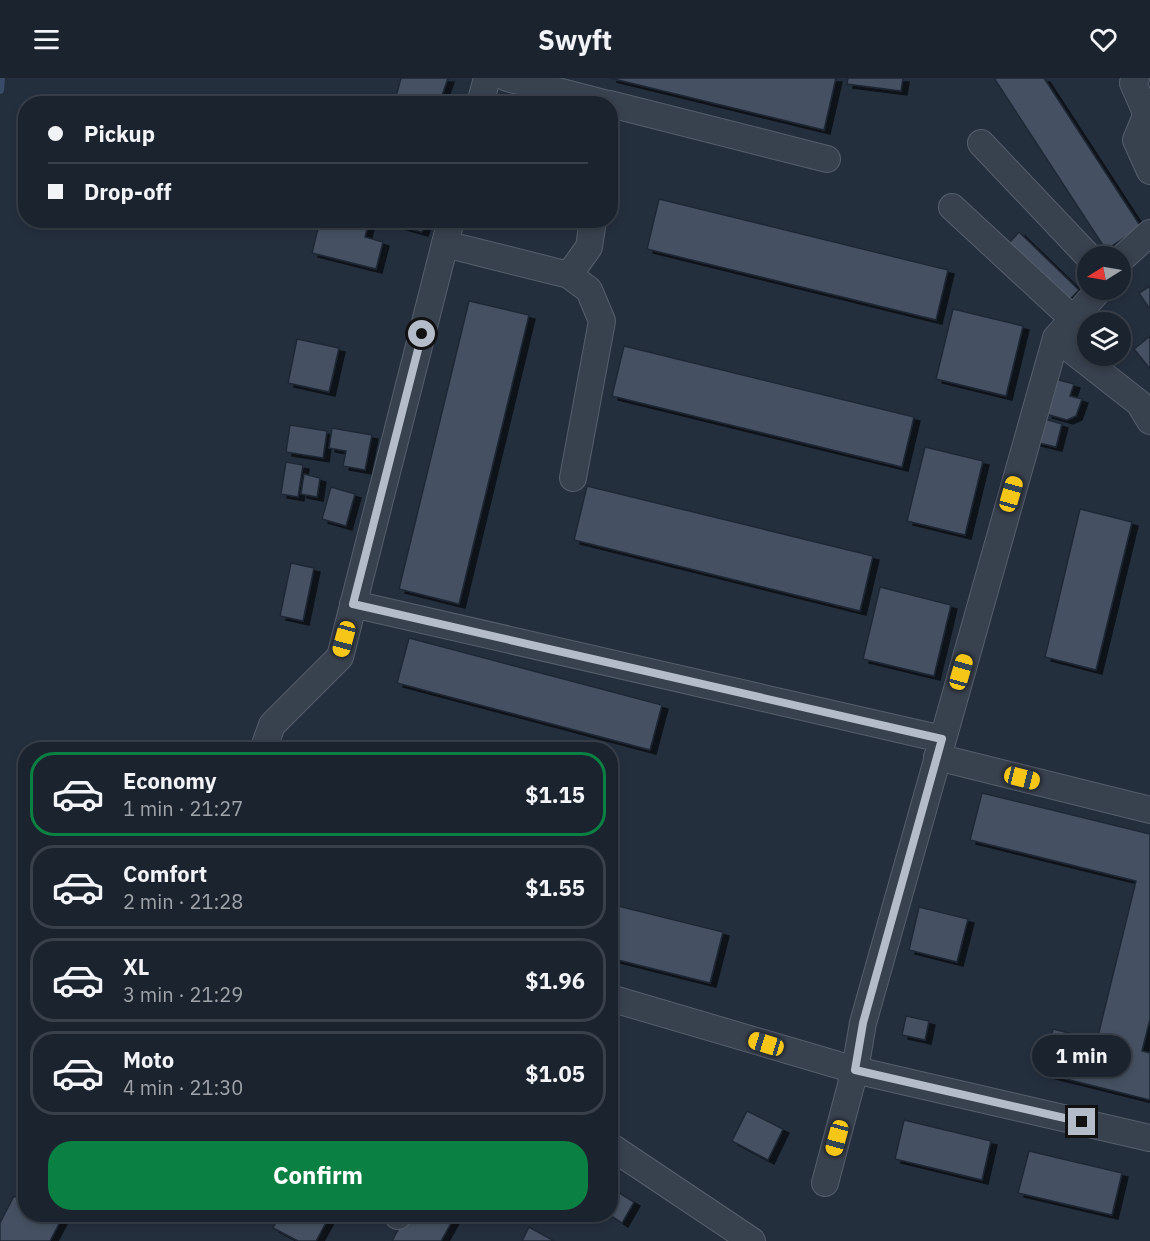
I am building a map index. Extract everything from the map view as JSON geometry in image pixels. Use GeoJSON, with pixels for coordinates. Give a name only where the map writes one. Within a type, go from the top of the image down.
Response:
{"type":"FeatureCollection","features":[{"type":"Feature","properties":{"kind":"street"},"geometry":{"type":"LineString","coordinates":[[482,96],[487,78]]}},
{"type":"Feature","properties":{"kind":"street"},"geometry":{"type":"LineString","coordinates":[[507,78],[578,96]]}},
{"type":"Feature","properties":{"kind":"street"},"geometry":{"type":"LineString","coordinates":[[1136,78],[1133,83],[1148,119],[1136,140],[1150,171]]}},
{"type":"Feature","properties":{"kind":"street"},"geometry":{"type":"LineString","coordinates":[[618,106],[827,159]]}},
{"type":"Feature","properties":{"kind":"street"},"geometry":{"type":"LineString","coordinates":[[981,142],[1079,246]]}},
{"type":"Feature","properties":{"kind":"street"},"geometry":{"type":"LineString","coordinates":[[952,207],[1073,319]]}},
{"type":"Feature","properties":{"kind":"street"},"geometry":{"type":"LineString","coordinates":[[569,275],[589,247],[592,228]]}},
{"type":"Feature","properties":{"kind":"street"},"geometry":{"type":"LineString","coordinates":[[266,742],[272,726],[340,657],[448,232],[569,275],[589,290],[602,321],[573,478]]}},
{"type":"Feature","properties":{"kind":"street"},"geometry":{"type":"LineString","coordinates":[[1131,250],[1150,233]]}},
{"type":"Feature","properties":{"kind":"street"},"geometry":{"type":"LineString","coordinates":[[825,1183],[855,1070],[863,1023],[1056,338],[1090,300]]}},
{"type":"Feature","properties":{"kind":"street"},"geometry":{"type":"LineString","coordinates":[[1056,338],[1139,403],[1150,421]]}},
{"type":"Feature","properties":{"kind":"street"},"geometry":{"type":"LineString","coordinates":[[353,604],[939,748],[1150,810]]}},
{"type":"Feature","properties":{"kind":"street"},"geometry":{"type":"LineString","coordinates":[[618,1000],[855,1070],[1150,1138]]}},
{"type":"Feature","properties":{"kind":"street"},"geometry":{"type":"LineString","coordinates":[[618,1151],[752,1241]]}},
{"type":"Feature","properties":{"kind":"building"},"geometry":{"type":"Polygon","coordinates":[[[401,78],[448,78],[442,96],[396,96],[401,78]]]}},
{"type":"Feature","properties":{"kind":"building"},"geometry":{"type":"Polygon","coordinates":[[[610,78],[836,78],[824,130],[610,78]]]}},
{"type":"Feature","properties":{"kind":"building"},"geometry":{"type":"Polygon","coordinates":[[[848,78],[903,78],[901,91],[847,84],[848,78]]]}},
{"type":"Feature","properties":{"kind":"building"},"geometry":{"type":"Polygon","coordinates":[[[994,78],[1044,78],[1141,227],[1112,246],[1103,246],[994,78]]]}},
{"type":"Feature","properties":{"kind":"building"},"geometry":{"type":"Polygon","coordinates":[[[659,199],[948,270],[936,320],[647,249],[659,199]]]}},
{"type":"Feature","properties":{"kind":"building"},"geometry":{"type":"Polygon","coordinates":[[[318,228],[367,228],[365,237],[383,242],[376,269],[312,253],[318,228]]]}},
{"type":"Feature","properties":{"kind":"building"},"geometry":{"type":"Polygon","coordinates":[[[408,228],[423,228],[422,232],[408,228]]]}},
{"type":"Feature","properties":{"kind":"building"},"geometry":{"type":"Polygon","coordinates":[[[1019,232],[1077,288],[1077,292],[1070,299],[1010,250],[1010,242],[1019,232]]]}},
{"type":"Feature","properties":{"kind":"building"},"geometry":{"type":"Polygon","coordinates":[[[1150,286],[1150,308],[1149,308],[1139,293],[1150,286]]]}},
{"type":"Feature","properties":{"kind":"building"},"geometry":{"type":"Polygon","coordinates":[[[469,301],[529,315],[459,604],[399,589],[469,301]]]}},
{"type":"Feature","properties":{"kind":"building"},"geometry":{"type":"Polygon","coordinates":[[[953,309],[1023,326],[1006,396],[936,379],[953,309]]]}},
{"type":"Feature","properties":{"kind":"building"},"geometry":{"type":"Polygon","coordinates":[[[1150,336],[1150,369],[1134,349],[1150,336]]]}},
{"type":"Feature","properties":{"kind":"building"},"geometry":{"type":"Polygon","coordinates":[[[297,339],[339,348],[329,392],[288,383],[297,339]]]}},
{"type":"Feature","properties":{"kind":"building"},"geometry":{"type":"Polygon","coordinates":[[[624,346],[914,417],[902,467],[612,396],[624,346]]]}},
{"type":"Feature","properties":{"kind":"building"},"geometry":{"type":"Polygon","coordinates":[[[1055,379],[1074,384],[1070,396],[1082,399],[1076,416],[1067,420],[1046,414],[1055,379]]]}},
{"type":"Feature","properties":{"kind":"building"},"geometry":{"type":"Polygon","coordinates":[[[1041,418],[1062,424],[1056,447],[1035,442],[1041,418]]]}},
{"type":"Feature","properties":{"kind":"building"},"geometry":{"type":"Polygon","coordinates":[[[290,425],[327,431],[323,458],[286,452],[290,425]]]}},
{"type":"Feature","properties":{"kind":"building"},"geometry":{"type":"Polygon","coordinates":[[[332,428],[372,435],[365,470],[343,466],[346,451],[329,448],[332,428]]]}},
{"type":"Feature","properties":{"kind":"building"},"geometry":{"type":"Polygon","coordinates":[[[925,447],[983,461],[965,535],[907,521],[925,447]]]}},
{"type":"Feature","properties":{"kind":"building"},"geometry":{"type":"Polygon","coordinates":[[[286,462],[303,465],[298,497],[281,494],[286,462]]]}},
{"type":"Feature","properties":{"kind":"building"},"geometry":{"type":"Polygon","coordinates":[[[304,474],[320,478],[317,497],[301,494],[304,474]]]}},
{"type":"Feature","properties":{"kind":"building"},"geometry":{"type":"Polygon","coordinates":[[[587,486],[873,556],[860,611],[574,540],[587,486]]]}},
{"type":"Feature","properties":{"kind":"building"},"geometry":{"type":"Polygon","coordinates":[[[331,487],[355,494],[346,526],[322,519],[331,487]]]}},
{"type":"Feature","properties":{"kind":"building"},"geometry":{"type":"Polygon","coordinates":[[[1080,509],[1132,522],[1096,670],[1045,657],[1080,509]]]}},
{"type":"Feature","properties":{"kind":"building"},"geometry":{"type":"Polygon","coordinates":[[[291,563],[314,568],[303,621],[280,616],[291,563]]]}},
{"type":"Feature","properties":{"kind":"building"},"geometry":{"type":"Polygon","coordinates":[[[880,587],[951,605],[934,676],[863,659],[880,587]]]}},
{"type":"Feature","properties":{"kind":"building"},"geometry":{"type":"Polygon","coordinates":[[[409,638],[662,705],[650,750],[397,683],[409,638]]]}},
{"type":"Feature","properties":{"kind":"building"},"geometry":{"type":"Polygon","coordinates":[[[982,793],[1150,834],[1150,1019],[1142,1051],[1150,1053],[1150,1100],[1042,1073],[1053,1029],[1097,1040],[1136,881],[970,840],[982,793]]]}},
{"type":"Feature","properties":{"kind":"building"},"geometry":{"type":"Polygon","coordinates":[[[618,906],[723,932],[710,983],[618,960],[618,906]]]}},
{"type":"Feature","properties":{"kind":"building"},"geometry":{"type":"Polygon","coordinates":[[[919,907],[968,919],[957,962],[909,950],[919,907]]]}},
{"type":"Feature","properties":{"kind":"building"},"geometry":{"type":"Polygon","coordinates":[[[906,1016],[929,1021],[925,1040],[902,1035],[906,1016]]]}},
{"type":"Feature","properties":{"kind":"building"},"geometry":{"type":"Polygon","coordinates":[[[747,1111],[783,1129],[768,1160],[732,1141],[747,1111]]]}},
{"type":"Feature","properties":{"kind":"building"},"geometry":{"type":"Polygon","coordinates":[[[904,1120],[991,1141],[982,1180],[895,1159],[904,1120]]]}},
{"type":"Feature","properties":{"kind":"building"},"geometry":{"type":"Polygon","coordinates":[[[1029,1151],[1122,1173],[1112,1215],[1018,1193],[1029,1151]]]}},
{"type":"Feature","properties":{"kind":"building"},"geometry":{"type":"Polygon","coordinates":[[[618,1192],[634,1202],[622,1223],[618,1220],[618,1192]]]}},
{"type":"Feature","properties":{"kind":"building"},"geometry":{"type":"Polygon","coordinates":[[[14,1196],[18,1198],[18,1222],[60,1222],[50,1241],[0,1241],[0,1223],[14,1196]]]}},
{"type":"Feature","properties":{"kind":"building"},"geometry":{"type":"Polygon","coordinates":[[[276,1222],[326,1222],[316,1241],[298,1241],[273,1228],[276,1222]]]}},
{"type":"Feature","properties":{"kind":"building"},"geometry":{"type":"Polygon","coordinates":[[[402,1222],[452,1222],[441,1241],[392,1241],[402,1222]]]}},
{"type":"Feature","properties":{"kind":"building"},"geometry":{"type":"Polygon","coordinates":[[[529,1227],[554,1241],[522,1241],[529,1227]]]}},
{"type":"Feature","properties":{"kind":"waterway"},"geometry":{"type":"LineString","coordinates":[[0,90],[1,78]]}},
{"type":"Feature","properties":{"kind":"route"},"geometry":{"type":"LineString","coordinates":[[422,334],[353,604],[942,739],[863,1023],[855,1070],[1082,1122]]}}]}
